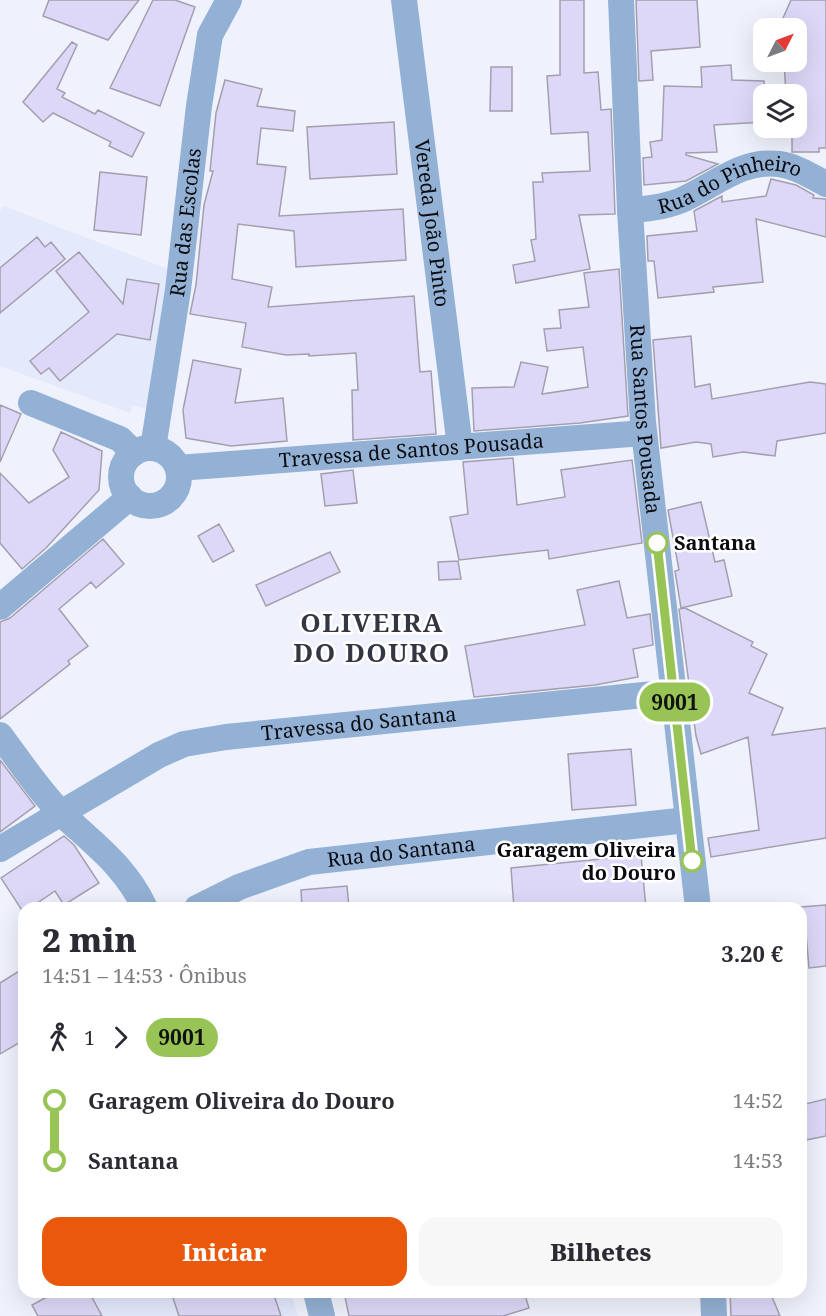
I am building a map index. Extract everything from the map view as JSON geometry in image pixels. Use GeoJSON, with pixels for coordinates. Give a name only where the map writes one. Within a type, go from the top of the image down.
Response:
{"type":"FeatureCollection","features":[{"type":"Feature","properties":{"kind":"street","name":"Rua das Escolas"},"geometry":{"type":"LineString","coordinates":[[144,450],[178,290],[199,106],[210,35],[229,0]]}},
{"type":"Feature","properties":{"kind":"street","name":"Vereda João Pinto"},"geometry":{"type":"LineString","coordinates":[[404,0],[459,447]]}},
{"type":"Feature","properties":{"kind":"street","name":"Rua Santos Pousada"},"geometry":{"type":"LineString","coordinates":[[621,0],[630,210],[644,433],[697,902]]}},
{"type":"Feature","properties":{"kind":"street","name":"Rua do Pinheiro"},"geometry":{"type":"LineString","coordinates":[[630,210],[656,208],[681,201],[710,187],[724,176],[748,166],[778,164],[803,172],[826,184]]}},
{"type":"Feature","properties":{"kind":"street"},"geometry":{"type":"LineString","coordinates":[[31,403],[144,450],[169,454],[178,468],[177,487],[166,501],[147,505],[130,497],[125,491],[122,474],[128,459],[144,450]]}},
{"type":"Feature","properties":{"kind":"street","name":"Travessa de Santos Pousada"},"geometry":{"type":"LineString","coordinates":[[178,468],[644,433]]}},
{"type":"Feature","properties":{"kind":"street"},"geometry":{"type":"LineString","coordinates":[[0,607],[130,497]]}},
{"type":"Feature","properties":{"kind":"street","name":"Travessa do Santana"},"geometry":{"type":"LineString","coordinates":[[0,849],[159,755],[184,744],[226,737],[674,692]]}},
{"type":"Feature","properties":{"kind":"street"},"geometry":{"type":"LineString","coordinates":[[0,735],[62,814],[98,844],[137,891],[142,902]]}},
{"type":"Feature","properties":{"kind":"street","name":"Rua do Santana"},"geometry":{"type":"LineString","coordinates":[[208,902],[239,886],[309,862],[687,819]]}},
{"type":"Feature","properties":{"kind":"street"},"geometry":{"type":"LineString","coordinates":[[318,1298],[322,1316]]}},
{"type":"Feature","properties":{"kind":"street"},"geometry":{"type":"LineString","coordinates":[[713,1298],[714,1316]]}},
{"type":"Feature","properties":{"kind":"shaded area"},"geometry":{"type":"Polygon","coordinates":[[[4,206],[173,271],[154,411],[133,405],[130,413],[0,366],[0,211],[4,206]]]}},
{"type":"Feature","properties":{"kind":"shaded area"},"geometry":{"type":"Polygon","coordinates":[[[53,1298],[293,1298],[298,1316],[61,1316],[53,1298]]]}},
{"type":"Feature","properties":{"kind":"building"},"geometry":{"type":"Polygon","coordinates":[[[49,0],[139,0],[108,40],[43,16],[49,0]]]}},
{"type":"Feature","properties":{"kind":"building"},"geometry":{"type":"Polygon","coordinates":[[[153,0],[175,0],[195,7],[160,106],[110,88],[153,0]]]}},
{"type":"Feature","properties":{"kind":"building"},"geometry":{"type":"Polygon","coordinates":[[[560,0],[584,0],[584,73],[598,72],[601,110],[611,109],[615,214],[579,215],[590,269],[516,283],[513,265],[535,261],[531,240],[536,239],[533,182],[543,182],[542,173],[590,171],[588,132],[551,134],[547,76],[560,75],[560,0]]]}},
{"type":"Feature","properties":{"kind":"building"},"geometry":{"type":"Polygon","coordinates":[[[636,0],[697,0],[700,47],[651,51],[653,80],[639,81],[636,0]]]}},
{"type":"Feature","properties":{"kind":"building"},"geometry":{"type":"Polygon","coordinates":[[[791,0],[826,0],[826,148],[819,148],[819,152],[792,152],[792,138],[807,138],[807,84],[785,84],[785,72],[807,72],[807,18],[783,18],[791,0]]]}},
{"type":"Feature","properties":{"kind":"building"},"geometry":{"type":"Polygon","coordinates":[[[72,42],[77,45],[57,89],[65,93],[62,97],[95,114],[98,110],[144,133],[132,157],[109,146],[111,142],[53,113],[43,122],[23,102],[72,42]]]}},
{"type":"Feature","properties":{"kind":"building"},"geometry":{"type":"Polygon","coordinates":[[[731,65],[732,80],[764,81],[764,84],[753,84],[753,123],[714,125],[717,152],[686,153],[686,155],[718,164],[686,181],[644,185],[643,158],[652,157],[650,142],[662,140],[664,86],[702,87],[701,67],[731,65]]]}},
{"type":"Feature","properties":{"kind":"building"},"geometry":{"type":"Polygon","coordinates":[[[491,67],[512,67],[512,111],[490,111],[491,67]]]}},
{"type":"Feature","properties":{"kind":"building"},"geometry":{"type":"Polygon","coordinates":[[[225,80],[262,89],[257,106],[295,111],[293,131],[261,128],[257,164],[286,167],[279,216],[403,209],[406,260],[296,267],[294,231],[238,224],[232,279],[272,287],[268,307],[414,296],[420,372],[431,371],[436,434],[353,440],[352,390],[358,390],[356,353],[286,355],[242,347],[246,323],[190,314],[196,285],[204,205],[213,171],[210,171],[216,113],[225,80]]]}},
{"type":"Feature","properties":{"kind":"building"},"geometry":{"type":"Polygon","coordinates":[[[394,122],[397,174],[310,179],[307,127],[394,122]]]}},
{"type":"Feature","properties":{"kind":"building"},"geometry":{"type":"Polygon","coordinates":[[[100,172],[147,177],[141,235],[94,230],[100,172]]]}},
{"type":"Feature","properties":{"kind":"building"},"geometry":{"type":"Polygon","coordinates":[[[771,179],[796,185],[814,195],[813,198],[826,199],[826,237],[756,219],[763,282],[713,287],[714,292],[658,298],[654,261],[648,261],[647,236],[697,231],[694,211],[722,196],[722,202],[766,196],[771,179]]]}},
{"type":"Feature","properties":{"kind":"building"},"geometry":{"type":"Polygon","coordinates":[[[37,237],[45,247],[51,242],[65,259],[0,313],[0,268],[37,237]]]}},
{"type":"Feature","properties":{"kind":"building"},"geometry":{"type":"Polygon","coordinates":[[[79,252],[123,304],[127,279],[159,284],[150,340],[117,334],[60,381],[49,368],[41,374],[30,361],[89,312],[56,271],[79,252]]]}},
{"type":"Feature","properties":{"kind":"building"},"geometry":{"type":"Polygon","coordinates":[[[619,269],[628,416],[580,423],[474,431],[472,388],[514,387],[521,362],[548,367],[542,394],[588,387],[583,347],[547,351],[544,329],[561,328],[559,310],[589,307],[584,273],[619,269]]]}},
{"type":"Feature","properties":{"kind":"building"},"geometry":{"type":"Polygon","coordinates":[[[691,336],[695,387],[710,384],[712,399],[810,382],[826,384],[826,433],[777,441],[775,456],[743,452],[713,457],[711,444],[696,442],[661,448],[653,340],[691,336]]]}},
{"type":"Feature","properties":{"kind":"building"},"geometry":{"type":"Polygon","coordinates":[[[193,360],[241,369],[235,403],[283,398],[287,441],[231,446],[186,438],[183,410],[193,360]]]}},
{"type":"Feature","properties":{"kind":"building"},"geometry":{"type":"Polygon","coordinates":[[[0,405],[21,414],[0,462],[0,405]]]}},
{"type":"Feature","properties":{"kind":"building"},"geometry":{"type":"Polygon","coordinates":[[[61,432],[102,451],[99,490],[46,548],[22,569],[0,543],[0,473],[29,503],[69,477],[53,450],[61,432]]]}},
{"type":"Feature","properties":{"kind":"building"},"geometry":{"type":"Polygon","coordinates":[[[513,458],[517,505],[565,497],[561,470],[632,460],[642,543],[549,559],[548,550],[459,560],[450,517],[468,514],[463,462],[513,458]]]}},
{"type":"Feature","properties":{"kind":"building"},"geometry":{"type":"Polygon","coordinates":[[[353,470],[357,503],[325,506],[321,474],[353,470]]]}},
{"type":"Feature","properties":{"kind":"building"},"geometry":{"type":"Polygon","coordinates":[[[701,502],[715,562],[724,560],[732,596],[681,608],[675,571],[679,570],[668,510],[701,502]]]}},
{"type":"Feature","properties":{"kind":"building"},"geometry":{"type":"Polygon","coordinates":[[[219,524],[234,551],[213,562],[198,536],[219,524]]]}},
{"type":"Feature","properties":{"kind":"building"},"geometry":{"type":"Polygon","coordinates":[[[103,539],[124,564],[96,588],[91,582],[59,609],[88,646],[68,661],[70,664],[0,719],[0,622],[10,618],[103,539]]]}},
{"type":"Feature","properties":{"kind":"building"},"geometry":{"type":"Polygon","coordinates":[[[330,552],[340,572],[266,606],[256,585],[330,552]]]}},
{"type":"Feature","properties":{"kind":"building"},"geometry":{"type":"Polygon","coordinates":[[[458,561],[461,579],[439,580],[438,562],[458,561]]]}},
{"type":"Feature","properties":{"kind":"building"},"geometry":{"type":"Polygon","coordinates":[[[619,581],[627,618],[650,614],[653,645],[633,649],[638,677],[595,685],[474,697],[465,646],[585,625],[577,590],[619,581]]]}},
{"type":"Feature","properties":{"kind":"building"},"geometry":{"type":"Polygon","coordinates":[[[685,608],[753,642],[751,646],[767,654],[749,693],[783,708],[772,735],[826,728],[826,838],[711,857],[708,838],[759,830],[748,737],[701,754],[696,736],[679,609],[685,608]]]}},
{"type":"Feature","properties":{"kind":"building"},"geometry":{"type":"Polygon","coordinates":[[[631,749],[636,805],[572,810],[568,754],[631,749]]]}},
{"type":"Feature","properties":{"kind":"building"},"geometry":{"type":"Polygon","coordinates":[[[0,760],[35,806],[0,832],[0,760]]]}},
{"type":"Feature","properties":{"kind":"building"},"geometry":{"type":"Polygon","coordinates":[[[64,836],[74,845],[99,883],[69,902],[62,902],[55,891],[39,902],[18,902],[18,904],[1,878],[64,836]]]}},
{"type":"Feature","properties":{"kind":"building"},"geometry":{"type":"Polygon","coordinates":[[[641,855],[645,902],[514,902],[511,868],[641,855]]]}},
{"type":"Feature","properties":{"kind":"building"},"geometry":{"type":"Polygon","coordinates":[[[347,886],[348,902],[302,902],[301,890],[347,886]]]}},
{"type":"Feature","properties":{"kind":"building"},"geometry":{"type":"Polygon","coordinates":[[[826,905],[826,966],[809,968],[807,907],[826,905]]]}},
{"type":"Feature","properties":{"kind":"building"},"geometry":{"type":"Polygon","coordinates":[[[18,972],[18,1044],[0,1054],[0,983],[18,972]]]}},
{"type":"Feature","properties":{"kind":"building"},"geometry":{"type":"Polygon","coordinates":[[[826,1099],[826,1136],[807,1140],[807,1104],[826,1099]]]}},
{"type":"Feature","properties":{"kind":"building"},"geometry":{"type":"Polygon","coordinates":[[[45,1298],[92,1298],[102,1316],[38,1316],[32,1305],[45,1298]]]}},
{"type":"Feature","properties":{"kind":"building"},"geometry":{"type":"Polygon","coordinates":[[[173,1298],[275,1298],[281,1316],[179,1316],[173,1298]]]}},
{"type":"Feature","properties":{"kind":"building"},"geometry":{"type":"Polygon","coordinates":[[[345,1298],[526,1298],[529,1308],[503,1316],[349,1316],[345,1298]]]}},
{"type":"Feature","properties":{"kind":"building"},"geometry":{"type":"Polygon","coordinates":[[[730,1298],[772,1298],[780,1316],[731,1316],[730,1298]]]}},
{"type":"Feature","properties":{"kind":"bus line","name":"9001"},"geometry":{"type":"LineString","coordinates":[[657,543],[692,861]]}},
{"type":"Feature","properties":{"kind":"place","name":"Santana"},"geometry":{"type":"Point","coordinates":[657,543]}},
{"type":"Feature","properties":{"kind":"place","name":"Garagem Oliveira do Douro"},"geometry":{"type":"Point","coordinates":[692,861]}},
{"type":"Feature","properties":{"kind":"district","name":"OLIVEIRA DO DOURO"},"geometry":{"type":"Point","coordinates":[372,638]}}]}
